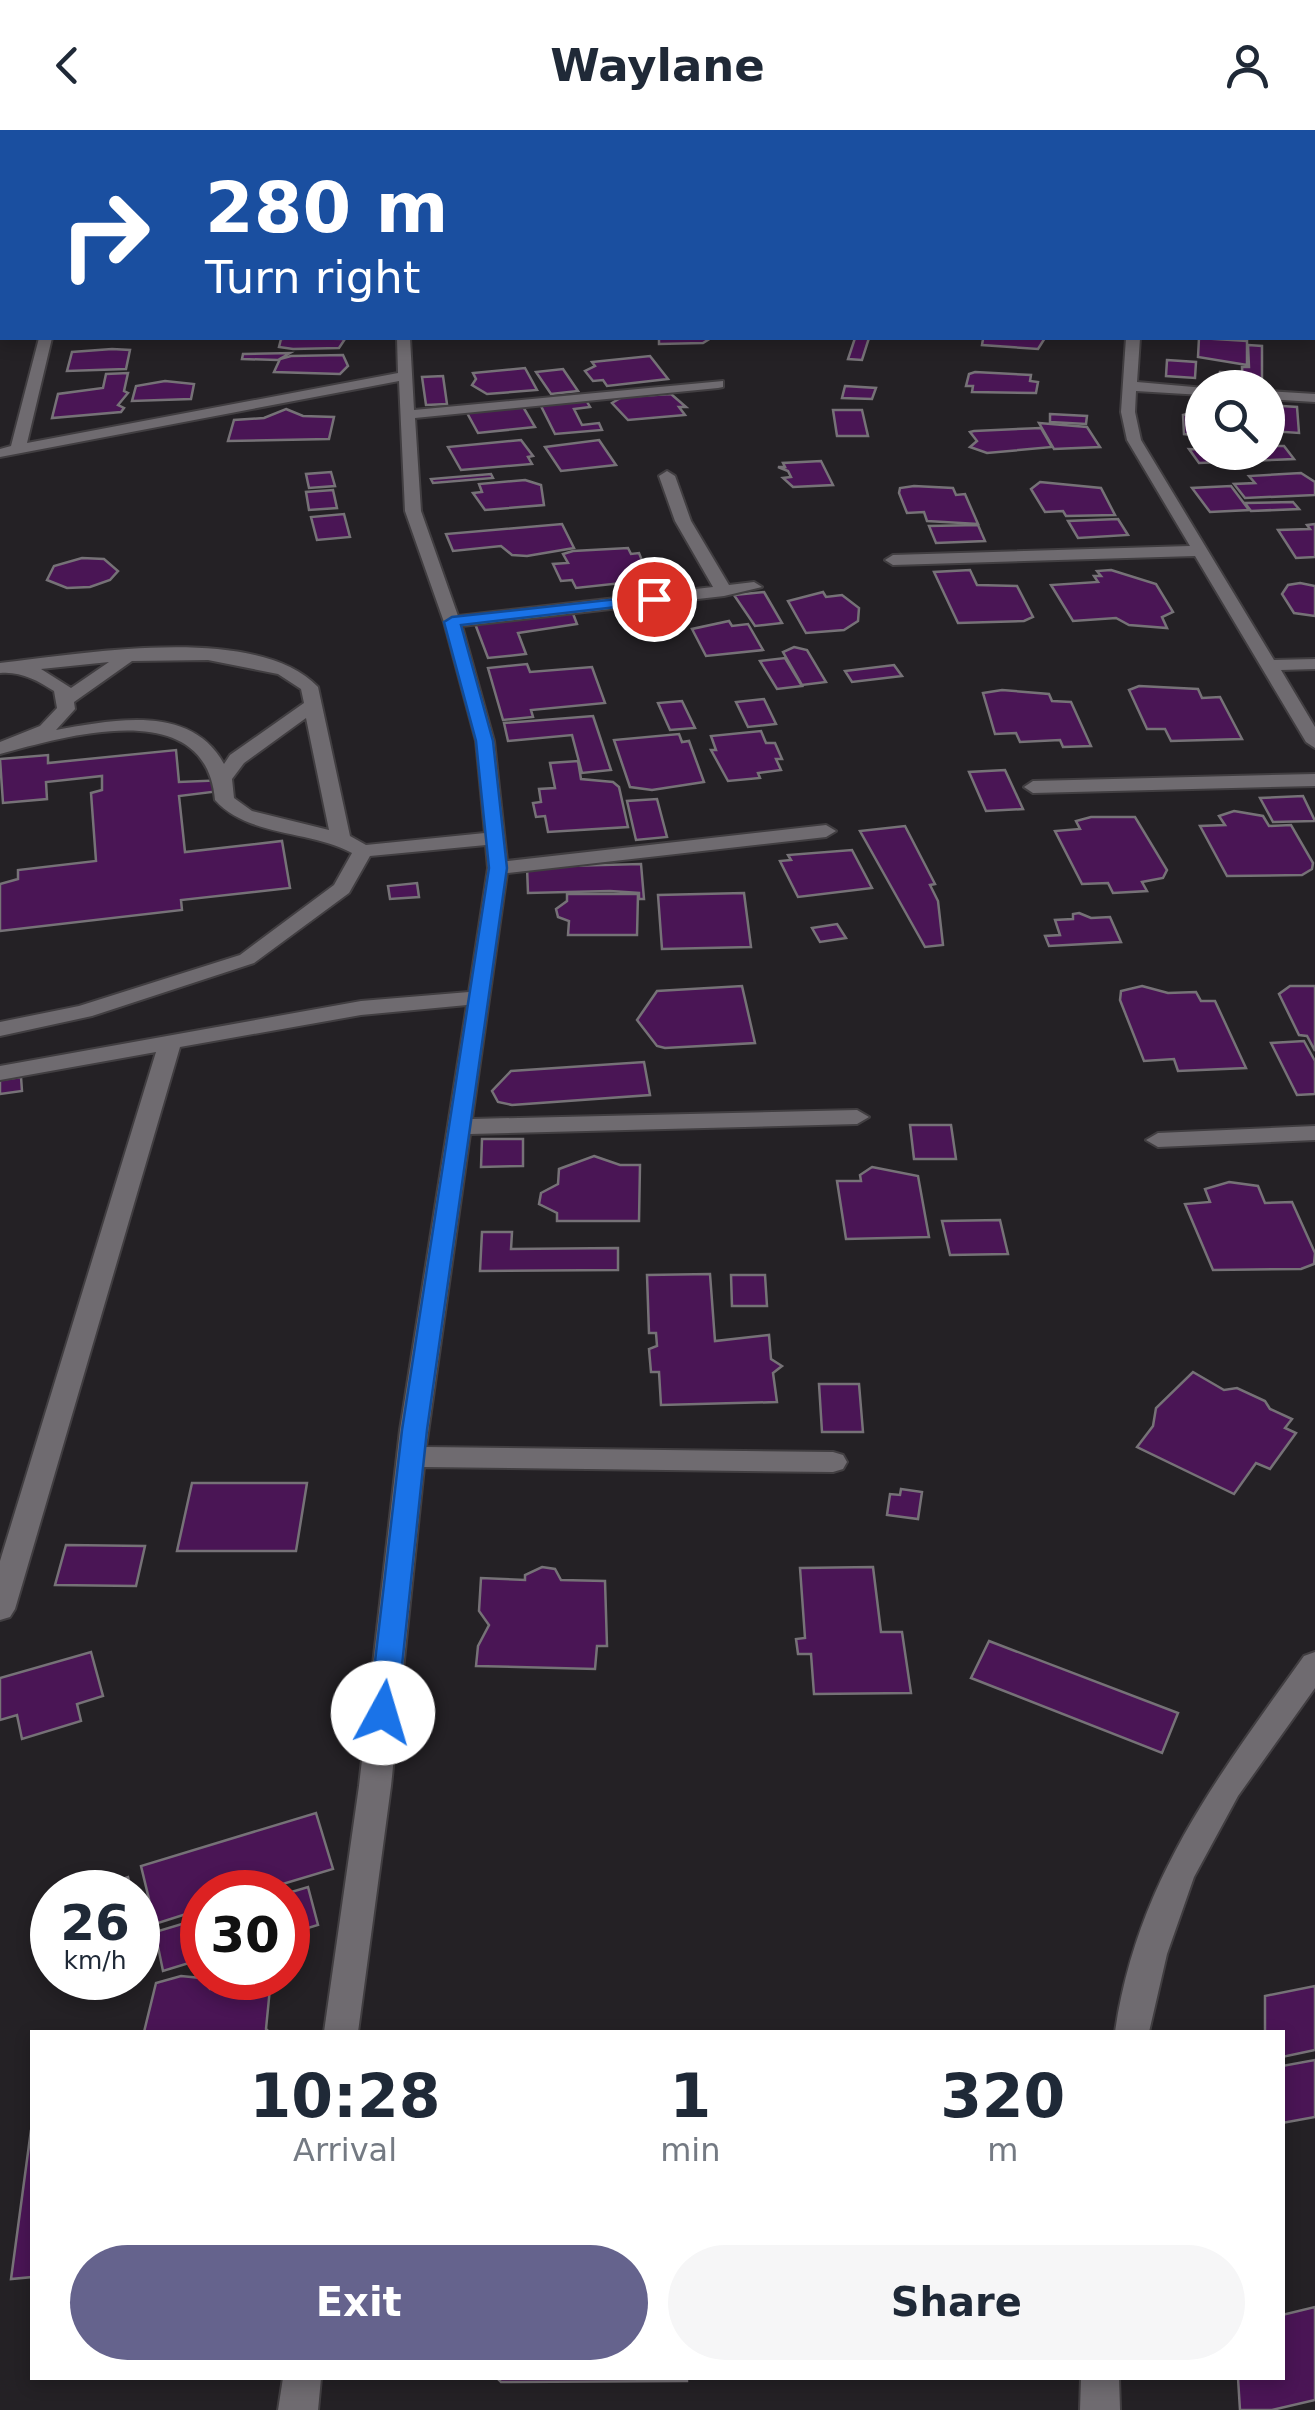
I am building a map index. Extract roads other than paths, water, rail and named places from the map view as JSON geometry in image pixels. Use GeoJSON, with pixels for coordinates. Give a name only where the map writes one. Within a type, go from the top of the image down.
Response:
{"type":"FeatureCollection","features":[{"type":"Feature","properties":{"kind":"street"},"geometry":{"type":"LineString","coordinates":[[18,450],[46,340]]}},
{"type":"Feature","properties":{"kind":"street"},"geometry":{"type":"LineString","coordinates":[[341,2030],[375,1786],[411,1457],[498,868],[485,741],[452,622],[414,511],[404,415],[403,340]]}},
{"type":"Feature","properties":{"kind":"street"},"geometry":{"type":"LineString","coordinates":[[1133,340],[1128,412],[1134,440],[1315,742]]}},
{"type":"Feature","properties":{"kind":"street"},"geometry":{"type":"LineString","coordinates":[[0,453],[402,376]]}},
{"type":"Feature","properties":{"kind":"street"},"geometry":{"type":"LineString","coordinates":[[404,415],[718,384]]}},
{"type":"Feature","properties":{"kind":"street"},"geometry":{"type":"LineString","coordinates":[[1132,386],[1185,389]]}},
{"type":"Feature","properties":{"kind":"street"},"geometry":{"type":"LineString","coordinates":[[1285,396],[1315,398]]}},
{"type":"Feature","properties":{"kind":"street"},"geometry":{"type":"LineString","coordinates":[[667,476],[684,521],[724,592]]}},
{"type":"Feature","properties":{"kind":"street"},"geometry":{"type":"LineString","coordinates":[[893,560],[1200,551]]}},
{"type":"Feature","properties":{"kind":"street"},"geometry":{"type":"LineString","coordinates":[[452,622],[754,587]]}},
{"type":"Feature","properties":{"kind":"street"},"geometry":{"type":"LineString","coordinates":[[1,668],[166,653],[244,659],[298,675],[309,687],[340,839]]}},
{"type":"Feature","properties":{"kind":"street"},"geometry":{"type":"LineString","coordinates":[[28,739],[58,720],[67,699],[130,656]]}},
{"type":"Feature","properties":{"kind":"street"},"geometry":{"type":"LineString","coordinates":[[1269,665],[1315,664]]}},
{"type":"Feature","properties":{"kind":"street"},"geometry":{"type":"LineString","coordinates":[[1,668],[54,681],[67,699]]}},
{"type":"Feature","properties":{"kind":"street"},"geometry":{"type":"LineString","coordinates":[[223,779],[259,742],[313,705]]}},
{"type":"Feature","properties":{"kind":"street"},"geometry":{"type":"LineString","coordinates":[[0,748],[28,739],[99,728],[172,727],[199,741],[223,779],[225,800],[244,815],[340,839],[362,851],[495,838]]}},
{"type":"Feature","properties":{"kind":"street"},"geometry":{"type":"LineString","coordinates":[[1033,787],[1315,780]]}},
{"type":"Feature","properties":{"kind":"street"},"geometry":{"type":"LineString","coordinates":[[498,868],[826,831]]}},
{"type":"Feature","properties":{"kind":"street"},"geometry":{"type":"LineString","coordinates":[[0,1029],[84,1011],[248,958],[342,889],[362,851]]}},
{"type":"Feature","properties":{"kind":"street"},"geometry":{"type":"LineString","coordinates":[[0,1073],[362,1008],[480,997]]}},
{"type":"Feature","properties":{"kind":"street"},"geometry":{"type":"LineString","coordinates":[[0,1609],[170,1042]]}},
{"type":"Feature","properties":{"kind":"street"},"geometry":{"type":"LineString","coordinates":[[460,1127],[857,1117]]}},
{"type":"Feature","properties":{"kind":"street"},"geometry":{"type":"LineString","coordinates":[[1158,1140],[1315,1134]]}},
{"type":"Feature","properties":{"kind":"street"},"geometry":{"type":"LineString","coordinates":[[411,1457],[833,1462]]}},
{"type":"Feature","properties":{"kind":"street"},"geometry":{"type":"LineString","coordinates":[[1132,2030],[1137,2001],[1165,1916],[1202,1828],[1315,1664]]}},
{"type":"Feature","properties":{"kind":"street"},"geometry":{"type":"LineString","coordinates":[[298,2410],[302,2380]]}},
{"type":"Feature","properties":{"kind":"street"},"geometry":{"type":"LineString","coordinates":[[1100,2380],[1100,2410]]}}]}
